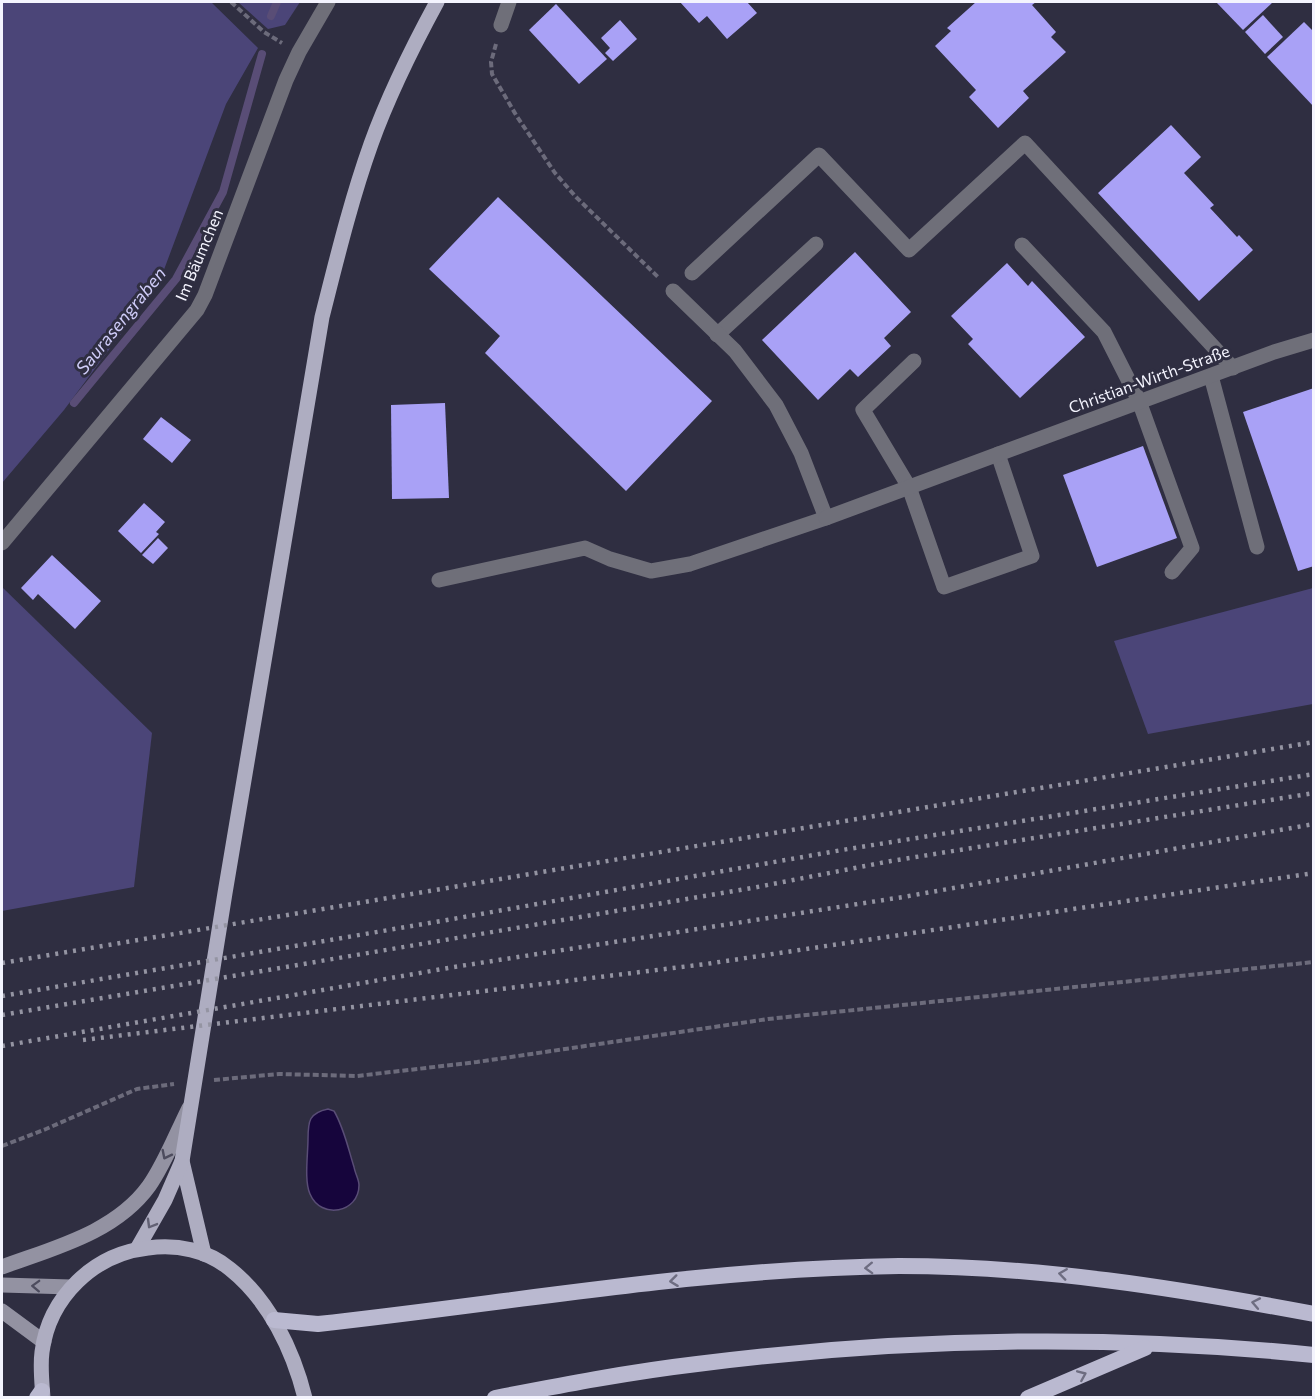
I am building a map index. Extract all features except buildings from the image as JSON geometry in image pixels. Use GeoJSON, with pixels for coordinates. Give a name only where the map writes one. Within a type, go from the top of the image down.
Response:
{"type":"FeatureCollection","features":[{"type":"Feature","properties":{"kind":"highway"},"geometry":{"type":"LineString","coordinates":[[274,1320],[318,1324],[741,1273],[899,1266],[1048,1272],[1210,1294],[1314,1314]]}},
{"type":"Feature","properties":{"kind":"highway"},"geometry":{"type":"LineString","coordinates":[[495,1398],[569,1383],[696,1364],[831,1350],[1041,1342],[1226,1347],[1314,1355]]}},
{"type":"Feature","properties":{"kind":"highway"},"geometry":{"type":"LineString","coordinates":[[1028,1398],[1151,1345]]}},
{"type":"Feature","properties":{"kind":"main road"},"geometry":{"type":"LineString","coordinates":[[136,1249],[165,1200],[182,1161],[325,306],[344,230],[371,143],[402,69],[437,2]]}},
{"type":"Feature","properties":{"kind":"main road"},"geometry":{"type":"LineString","coordinates":[[2,1267],[81,1238],[120,1214],[135,1201],[149,1186],[191,1103]]}},
{"type":"Feature","properties":{"kind":"main road"},"geometry":{"type":"LineString","coordinates":[[182,1161],[204,1254]]}},
{"type":"Feature","properties":{"kind":"main road"},"geometry":{"type":"LineString","coordinates":[[41,1395],[44,1342],[53,1317],[71,1287],[96,1265],[118,1255],[136,1249],[171,1246],[204,1254],[230,1268],[247,1285],[274,1320],[296,1370],[304,1398]]}},
{"type":"Feature","properties":{"kind":"main road"},"geometry":{"type":"LineString","coordinates":[[2,1285],[71,1287]]}},
{"type":"Feature","properties":{"kind":"main road"},"geometry":{"type":"LineString","coordinates":[[2,1311],[44,1342]]}},
{"type":"Feature","properties":{"kind":"street","name":"Im Bäumchen"},"geometry":{"type":"LineString","coordinates":[[2,543],[197,309],[206,295],[271,117],[299,52],[328,2]]}},
{"type":"Feature","properties":{"kind":"street"},"geometry":{"type":"LineString","coordinates":[[501,26],[509,2]]}},
{"type":"Feature","properties":{"kind":"street"},"geometry":{"type":"LineString","coordinates":[[692,273],[819,155],[909,250],[1024,143],[1233,368]]}},
{"type":"Feature","properties":{"kind":"street"},"geometry":{"type":"LineString","coordinates":[[717,334],[816,244]]}},
{"type":"Feature","properties":{"kind":"street"},"geometry":{"type":"LineString","coordinates":[[1022,245],[1104,332],[1139,401],[1192,548],[1172,572]]}},
{"type":"Feature","properties":{"kind":"street"},"geometry":{"type":"LineString","coordinates":[[673,291],[735,351],[776,405],[801,453],[826,518]]}},
{"type":"Feature","properties":{"kind":"street","name":"Christian-Wirth-Straße"},"geometry":{"type":"LineString","coordinates":[[439,579],[585,548],[651,572],[690,564],[826,518],[1139,401],[1274,352],[1314,340]]}},
{"type":"Feature","properties":{"kind":"street"},"geometry":{"type":"LineString","coordinates":[[914,360],[863,410],[909,487],[944,587],[1032,556],[998,454]]}},
{"type":"Feature","properties":{"kind":"street"},"geometry":{"type":"LineString","coordinates":[[1211,376],[1257,547]]}},
{"type":"Feature","properties":{"kind":"path"},"geometry":{"type":"LineString","coordinates":[[231,2],[264,32],[299,52]]}},
{"type":"Feature","properties":{"kind":"path"},"geometry":{"type":"LineString","coordinates":[[501,26],[491,68],[495,80],[510,105],[555,173],[576,197],[649,268]]}},
{"type":"Feature","properties":{"kind":"path"},"geometry":{"type":"LineString","coordinates":[[206,1081],[279,1074],[357,1076],[477,1062],[768,1019],[1314,962]]}},
{"type":"Feature","properties":{"kind":"path"},"geometry":{"type":"LineString","coordinates":[[2,1146],[137,1089],[184,1083]]}},
{"type":"Feature","properties":{"kind":"shaded area"},"geometry":{"type":"Polygon","coordinates":[[[2,2],[211,2],[258,48],[226,104],[159,283],[64,410],[2,483],[2,2]]]}},
{"type":"Feature","properties":{"kind":"shaded area"},"geometry":{"type":"Polygon","coordinates":[[[238,2],[300,2],[285,25],[268,29],[238,2]]]}},
{"type":"Feature","properties":{"kind":"shaded area"},"geometry":{"type":"Polygon","coordinates":[[[2,587],[152,733],[134,887],[2,911],[2,587]]]}},
{"type":"Feature","properties":{"kind":"shaded area"},"geometry":{"type":"Polygon","coordinates":[[[1313,588],[1313,704],[1148,734],[1114,641],[1313,588]]]}},
{"type":"Feature","properties":{"kind":"shaded area"},"geometry":{"type":"Polygon","coordinates":[[[328,1109],[334,1111],[346,1138],[359,1183],[353,1202],[339,1210],[322,1208],[315,1202],[307,1182],[309,1123],[317,1113],[328,1109]]]}},
{"type":"Feature","properties":{"kind":"waterway","name":"Saurasengraben"},"geometry":{"type":"LineString","coordinates":[[271,16],[277,2]]}},
{"type":"Feature","properties":{"kind":"waterway","name":"Saurasengraben"},"geometry":{"type":"LineString","coordinates":[[74,403],[176,279],[223,192],[262,54]]}},
{"type":"Feature","properties":{"kind":"railway"},"geometry":{"type":"LineString","coordinates":[[2,963],[1314,742]]}},
{"type":"Feature","properties":{"kind":"railway"},"geometry":{"type":"LineString","coordinates":[[2,996],[842,850],[1314,774]]}},
{"type":"Feature","properties":{"kind":"railway"},"geometry":{"type":"LineString","coordinates":[[2,1015],[752,888],[891,861],[1314,793]]}},
{"type":"Feature","properties":{"kind":"railway"},"geometry":{"type":"LineString","coordinates":[[2,1046],[454,967],[903,897],[1314,824]]}},
{"type":"Feature","properties":{"kind":"railway"},"geometry":{"type":"LineString","coordinates":[[83,1040],[706,964],[1314,873]]}}]}
